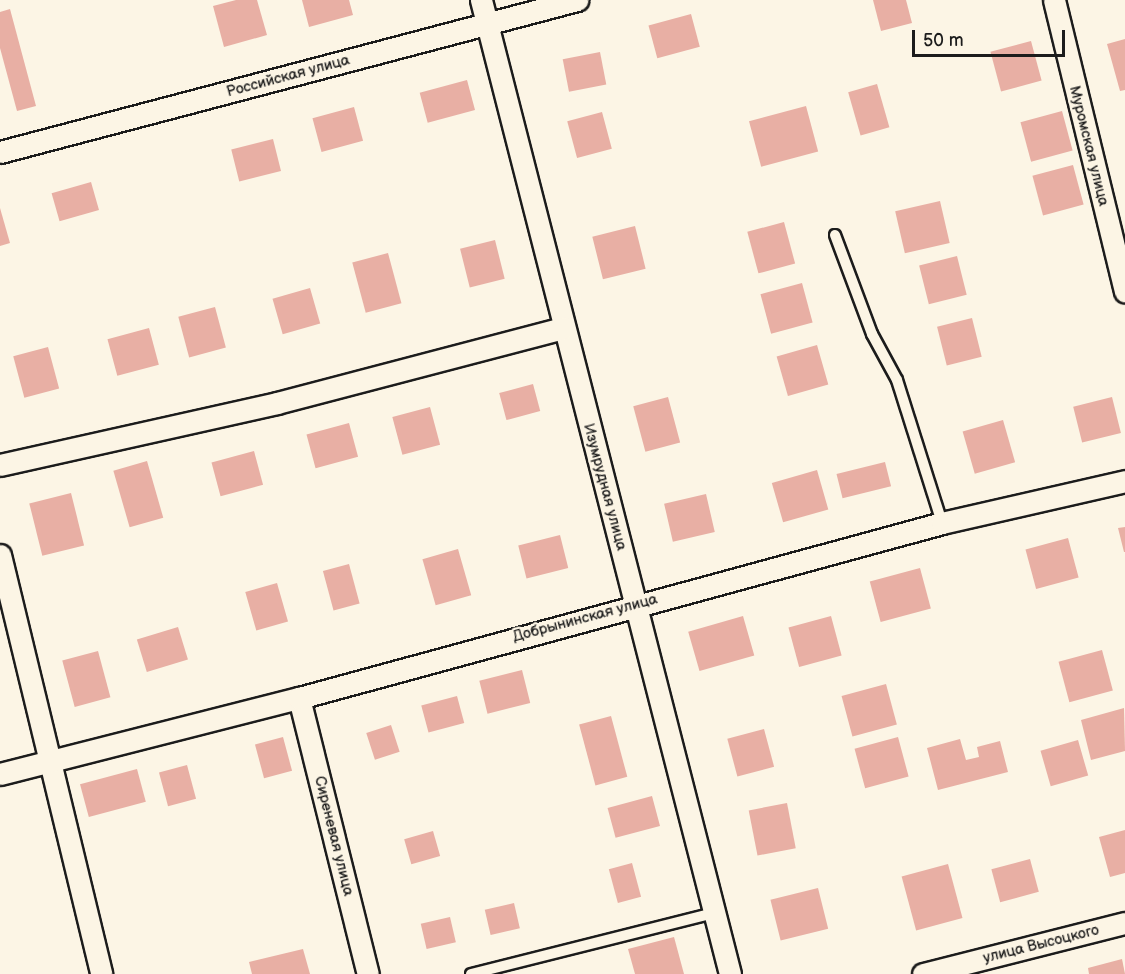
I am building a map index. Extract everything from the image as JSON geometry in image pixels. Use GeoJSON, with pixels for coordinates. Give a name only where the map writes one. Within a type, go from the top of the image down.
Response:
{"type":"FeatureCollection","features":[{"type":"Feature","properties":{"kind":"street","name":"Изумрудная улица"},"geometry":{"type":"LineString","coordinates":[[481,0],[730,974]]}},
{"type":"Feature","properties":{"kind":"street","name":"Российская улица"},"geometry":{"type":"LineString","coordinates":[[0,152],[577,0]]}},
{"type":"Feature","properties":{"kind":"street","name":"Муромская улица"},"geometry":{"type":"LineString","coordinates":[[1054,0],[1125,291]]}},
{"type":"Feature","properties":{"kind":"street"},"geometry":{"type":"LineString","coordinates":[[0,465],[277,403],[563,328]]}},
{"type":"Feature","properties":{"kind":"street","name":"Добрынинская улица"},"geometry":{"type":"LineString","coordinates":[[0,774],[299,698],[636,604],[942,523],[1125,481]]}},
{"type":"Feature","properties":{"kind":"street"},"geometry":{"type":"LineString","coordinates":[[0,555],[47,763],[101,974]]}},
{"type":"Feature","properties":{"kind":"street","name":"Сиреневая улица"},"geometry":{"type":"LineString","coordinates":[[299,698],[368,974]]}},
{"type":"Feature","properties":{"kind":"street","name":"улица Высоцкого"},"geometry":{"type":"LineString","coordinates":[[923,974],[1125,923]]}},
{"type":"Feature","properties":{"kind":"lane"},"geometry":{"type":"LineString","coordinates":[[835,236],[872,334],[897,380],[942,523]]}},
{"type":"Feature","properties":{"kind":"lane"},"geometry":{"type":"LineString","coordinates":[[471,974],[714,914]]}},
{"type":"Feature","properties":{"kind":"building"},"geometry":{"type":"Polygon","coordinates":[[[236,0],[257,0],[267,35],[224,47],[213,6],[236,0]]]}},
{"type":"Feature","properties":{"kind":"building"},"geometry":{"type":"Polygon","coordinates":[[[302,0],[349,0],[353,15],[309,27],[302,0]]]}},
{"type":"Feature","properties":{"kind":"building"},"geometry":{"type":"Polygon","coordinates":[[[873,0],[906,0],[912,23],[881,31],[873,0]]]}},
{"type":"Feature","properties":{"kind":"building"},"geometry":{"type":"Polygon","coordinates":[[[10,9],[36,106],[17,111],[0,48],[0,12],[10,9]]]}},
{"type":"Feature","properties":{"kind":"building"},"geometry":{"type":"Polygon","coordinates":[[[691,14],[700,47],[657,58],[648,25],[691,14]]]}},
{"type":"Feature","properties":{"kind":"building"},"geometry":{"type":"Polygon","coordinates":[[[1125,39],[1125,90],[1120,91],[1107,44],[1125,39]]]}},
{"type":"Feature","properties":{"kind":"building"},"geometry":{"type":"Polygon","coordinates":[[[1031,41],[1042,81],[1001,91],[990,52],[1031,41]]]}},
{"type":"Feature","properties":{"kind":"building"},"geometry":{"type":"Polygon","coordinates":[[[600,52],[606,84],[569,92],[563,59],[600,52]]]}},
{"type":"Feature","properties":{"kind":"building"},"geometry":{"type":"Polygon","coordinates":[[[467,80],[475,110],[428,123],[420,93],[467,80]]]}},
{"type":"Feature","properties":{"kind":"building"},"geometry":{"type":"Polygon","coordinates":[[[877,84],[889,127],[861,136],[848,92],[877,84]]]}},
{"type":"Feature","properties":{"kind":"building"},"geometry":{"type":"Polygon","coordinates":[[[806,106],[818,151],[761,167],[749,121],[806,106]]]}},
{"type":"Feature","properties":{"kind":"building"},"geometry":{"type":"Polygon","coordinates":[[[354,107],[363,141],[322,152],[312,118],[354,107]]]}},
{"type":"Feature","properties":{"kind":"building"},"geometry":{"type":"Polygon","coordinates":[[[1062,111],[1073,151],[1031,162],[1020,122],[1062,111]]]}},
{"type":"Feature","properties":{"kind":"building"},"geometry":{"type":"Polygon","coordinates":[[[602,112],[612,149],[577,158],[567,121],[602,112]]]}},
{"type":"Feature","properties":{"kind":"building"},"geometry":{"type":"Polygon","coordinates":[[[273,139],[281,171],[239,181],[231,149],[273,139]]]}},
{"type":"Feature","properties":{"kind":"building"},"geometry":{"type":"Polygon","coordinates":[[[1073,165],[1084,205],[1043,215],[1032,176],[1073,165]]]}},
{"type":"Feature","properties":{"kind":"building"},"geometry":{"type":"Polygon","coordinates":[[[91,182],[99,210],[60,221],[52,193],[91,182]]]}},
{"type":"Feature","properties":{"kind":"building"},"geometry":{"type":"Polygon","coordinates":[[[940,201],[950,243],[905,253],[895,211],[940,201]]]}},
{"type":"Feature","properties":{"kind":"building"},"geometry":{"type":"Polygon","coordinates":[[[0,208],[10,243],[0,246],[0,208]]]}},
{"type":"Feature","properties":{"kind":"building"},"geometry":{"type":"Polygon","coordinates":[[[784,222],[795,264],[758,273],[747,232],[784,222]]]}},
{"type":"Feature","properties":{"kind":"building"},"geometry":{"type":"Polygon","coordinates":[[[635,226],[646,269],[603,279],[592,237],[635,226]]]}},
{"type":"Feature","properties":{"kind":"building"},"geometry":{"type":"Polygon","coordinates":[[[495,240],[505,279],[470,288],[460,249],[495,240]]]}},
{"type":"Feature","properties":{"kind":"building"},"geometry":{"type":"Polygon","coordinates":[[[388,253],[401,303],[366,313],[352,263],[388,253]]]}},
{"type":"Feature","properties":{"kind":"building"},"geometry":{"type":"Polygon","coordinates":[[[957,256],[967,295],[929,304],[919,265],[957,256]]]}},
{"type":"Feature","properties":{"kind":"building"},"geometry":{"type":"Polygon","coordinates":[[[802,283],[813,323],[771,334],[760,294],[802,283]]]}},
{"type":"Feature","properties":{"kind":"building"},"geometry":{"type":"Polygon","coordinates":[[[310,288],[320,324],[283,334],[273,299],[310,288]]]}},
{"type":"Feature","properties":{"kind":"building"},"geometry":{"type":"Polygon","coordinates":[[[215,307],[226,348],[189,357],[178,317],[215,307]]]}},
{"type":"Feature","properties":{"kind":"building"},"geometry":{"type":"Polygon","coordinates":[[[972,318],[982,357],[947,366],[937,327],[972,318]]]}},
{"type":"Feature","properties":{"kind":"building"},"geometry":{"type":"Polygon","coordinates":[[[149,328],[159,365],[117,376],[107,339],[149,328]]]}},
{"type":"Feature","properties":{"kind":"building"},"geometry":{"type":"Polygon","coordinates":[[[817,345],[828,384],[788,396],[777,357],[817,345]]]}},
{"type":"Feature","properties":{"kind":"building"},"geometry":{"type":"Polygon","coordinates":[[[48,347],[59,389],[24,398],[13,356],[48,347]]]}},
{"type":"Feature","properties":{"kind":"building"},"geometry":{"type":"Polygon","coordinates":[[[533,384],[540,411],[506,420],[499,393],[533,384]]]}},
{"type":"Feature","properties":{"kind":"building"},"geometry":{"type":"Polygon","coordinates":[[[668,397],[680,442],[645,452],[633,406],[668,397]]]}},
{"type":"Feature","properties":{"kind":"building"},"geometry":{"type":"Polygon","coordinates":[[[1112,397],[1121,433],[1082,443],[1073,407],[1112,397]]]}},
{"type":"Feature","properties":{"kind":"building"},"geometry":{"type":"Polygon","coordinates":[[[430,407],[440,445],[402,455],[392,417],[430,407]]]}},
{"type":"Feature","properties":{"kind":"building"},"geometry":{"type":"Polygon","coordinates":[[[1003,420],[1015,462],[975,474],[963,432],[1003,420]]]}},
{"type":"Feature","properties":{"kind":"building"},"geometry":{"type":"Polygon","coordinates":[[[349,423],[358,457],[316,468],[306,434],[349,423]]]}},
{"type":"Feature","properties":{"kind":"building"},"geometry":{"type":"Polygon","coordinates":[[[254,451],[263,485],[221,496],[211,462],[254,451]]]}},
{"type":"Feature","properties":{"kind":"building"},"geometry":{"type":"Polygon","coordinates":[[[147,461],[163,518],[130,527],[113,471],[147,461]]]}},
{"type":"Feature","properties":{"kind":"building"},"geometry":{"type":"Polygon","coordinates":[[[885,462],[891,486],[843,498],[836,474],[885,462]]]}},
{"type":"Feature","properties":{"kind":"building"},"geometry":{"type":"Polygon","coordinates":[[[817,470],[828,509],[783,522],[772,483],[817,470]]]}},
{"type":"Feature","properties":{"kind":"building"},"geometry":{"type":"Polygon","coordinates":[[[71,493],[84,545],[42,556],[29,503],[71,493]]]}},
{"type":"Feature","properties":{"kind":"building"},"geometry":{"type":"Polygon","coordinates":[[[706,494],[715,532],[673,542],[664,504],[706,494]]]}},
{"type":"Feature","properties":{"kind":"building"},"geometry":{"type":"Polygon","coordinates":[[[1125,527],[1125,552],[1124,552],[1118,528],[1125,527]]]}},
{"type":"Feature","properties":{"kind":"building"},"geometry":{"type":"Polygon","coordinates":[[[560,535],[568,568],[527,578],[518,545],[560,535]]]}},
{"type":"Feature","properties":{"kind":"building"},"geometry":{"type":"Polygon","coordinates":[[[1068,538],[1079,578],[1036,589],[1025,549],[1068,538]]]}},
{"type":"Feature","properties":{"kind":"building"},"geometry":{"type":"Polygon","coordinates":[[[458,549],[471,595],[436,605],[422,559],[458,549]]]}},
{"type":"Feature","properties":{"kind":"building"},"geometry":{"type":"Polygon","coordinates":[[[349,564],[360,604],[334,611],[323,571],[349,564]]]}},
{"type":"Feature","properties":{"kind":"building"},"geometry":{"type":"Polygon","coordinates":[[[920,568],[931,609],[881,622],[870,581],[920,568]]]}},
{"type":"Feature","properties":{"kind":"building"},"geometry":{"type":"Polygon","coordinates":[[[277,583],[288,621],[256,631],[245,592],[277,583]]]}},
{"type":"Feature","properties":{"kind":"building"},"geometry":{"type":"Polygon","coordinates":[[[743,616],[754,655],[700,671],[688,632],[743,616]]]}},
{"type":"Feature","properties":{"kind":"building"},"geometry":{"type":"Polygon","coordinates":[[[831,616],[842,656],[799,667],[788,627],[831,616]]]}},
{"type":"Feature","properties":{"kind":"building"},"geometry":{"type":"Polygon","coordinates":[[[178,627],[188,660],[147,672],[137,640],[178,627]]]}},
{"type":"Feature","properties":{"kind":"building"},"geometry":{"type":"Polygon","coordinates":[[[1102,650],[1113,691],[1069,702],[1059,662],[1102,650]]]}},
{"type":"Feature","properties":{"kind":"building"},"geometry":{"type":"Polygon","coordinates":[[[98,651],[110,697],[75,707],[62,661],[98,651]]]}},
{"type":"Feature","properties":{"kind":"building"},"geometry":{"type":"Polygon","coordinates":[[[522,670],[530,703],[488,714],[479,681],[522,670]]]}},
{"type":"Feature","properties":{"kind":"building"},"geometry":{"type":"Polygon","coordinates":[[[886,684],[897,725],[852,736],[842,696],[886,684]]]}},
{"type":"Feature","properties":{"kind":"building"},"geometry":{"type":"Polygon","coordinates":[[[457,696],[464,723],[429,733],[421,706],[457,696]]]}},
{"type":"Feature","properties":{"kind":"building"},"geometry":{"type":"Polygon","coordinates":[[[1124,708],[1125,751],[1091,760],[1081,720],[1124,708]]]}},
{"type":"Feature","properties":{"kind":"building"},"geometry":{"type":"Polygon","coordinates":[[[611,716],[627,777],[595,785],[579,725],[611,716]]]}},
{"type":"Feature","properties":{"kind":"building"},"geometry":{"type":"Polygon","coordinates":[[[391,725],[400,752],[375,760],[366,733],[391,725]]]}},
{"type":"Feature","properties":{"kind":"building"},"geometry":{"type":"Polygon","coordinates":[[[764,729],[774,767],[737,777],[727,739],[764,729]]]}},
{"type":"Feature","properties":{"kind":"building"},"geometry":{"type":"Polygon","coordinates":[[[283,737],[292,771],[264,778],[255,745],[283,737]]]}},
{"type":"Feature","properties":{"kind":"building"},"geometry":{"type":"Polygon","coordinates":[[[898,737],[909,777],[865,788],[855,749],[898,737]]]}},
{"type":"Feature","properties":{"kind":"building"},"geometry":{"type":"Polygon","coordinates":[[[960,739],[966,760],[979,757],[977,747],[1000,741],[1008,772],[938,790],[927,748],[960,739]]]}},
{"type":"Feature","properties":{"kind":"building"},"geometry":{"type":"Polygon","coordinates":[[[1078,740],[1088,776],[1051,786],[1041,751],[1078,740]]]}},
{"type":"Feature","properties":{"kind":"building"},"geometry":{"type":"Polygon","coordinates":[[[187,765],[196,799],[168,806],[159,773],[187,765]]]}},
{"type":"Feature","properties":{"kind":"building"},"geometry":{"type":"Polygon","coordinates":[[[137,769],[146,802],[89,817],[80,784],[137,769]]]}},
{"type":"Feature","properties":{"kind":"building"},"geometry":{"type":"Polygon","coordinates":[[[652,796],[660,826],[616,838],[608,808],[652,796]]]}},
{"type":"Feature","properties":{"kind":"building"},"geometry":{"type":"Polygon","coordinates":[[[787,803],[796,848],[757,856],[749,810],[787,803]]]}},
{"type":"Feature","properties":{"kind":"building"},"geometry":{"type":"Polygon","coordinates":[[[1125,830],[1125,873],[1110,877],[1099,837],[1125,830]]]}},
{"type":"Feature","properties":{"kind":"building"},"geometry":{"type":"Polygon","coordinates":[[[433,831],[440,856],[411,864],[404,839],[433,831]]]}},
{"type":"Feature","properties":{"kind":"building"},"geometry":{"type":"Polygon","coordinates":[[[1030,859],[1039,892],[1000,902],[991,869],[1030,859]]]}},
{"type":"Feature","properties":{"kind":"building"},"geometry":{"type":"Polygon","coordinates":[[[632,863],[641,897],[618,903],[609,869],[632,863]]]}},
{"type":"Feature","properties":{"kind":"building"},"geometry":{"type":"Polygon","coordinates":[[[948,864],[962,918],[916,931],[902,876],[948,864]]]}},
{"type":"Feature","properties":{"kind":"building"},"geometry":{"type":"Polygon","coordinates":[[[818,888],[828,929],[781,941],[770,900],[818,888]]]}},
{"type":"Feature","properties":{"kind":"building"},"geometry":{"type":"Polygon","coordinates":[[[514,903],[520,928],[491,935],[485,910],[514,903]]]}},
{"type":"Feature","properties":{"kind":"building"},"geometry":{"type":"Polygon","coordinates":[[[450,917],[456,942],[427,949],[421,924],[450,917]]]}},
{"type":"Feature","properties":{"kind":"building"},"geometry":{"type":"Polygon","coordinates":[[[674,937],[684,974],[635,974],[628,949],[674,937]]]}},
{"type":"Feature","properties":{"kind":"building"},"geometry":{"type":"Polygon","coordinates":[[[303,949],[310,974],[252,974],[249,962],[303,949]]]}},
{"type":"Feature","properties":{"kind":"building"},"geometry":{"type":"Polygon","coordinates":[[[1122,959],[1125,974],[1089,974],[1088,968],[1122,959]]]}}]}
